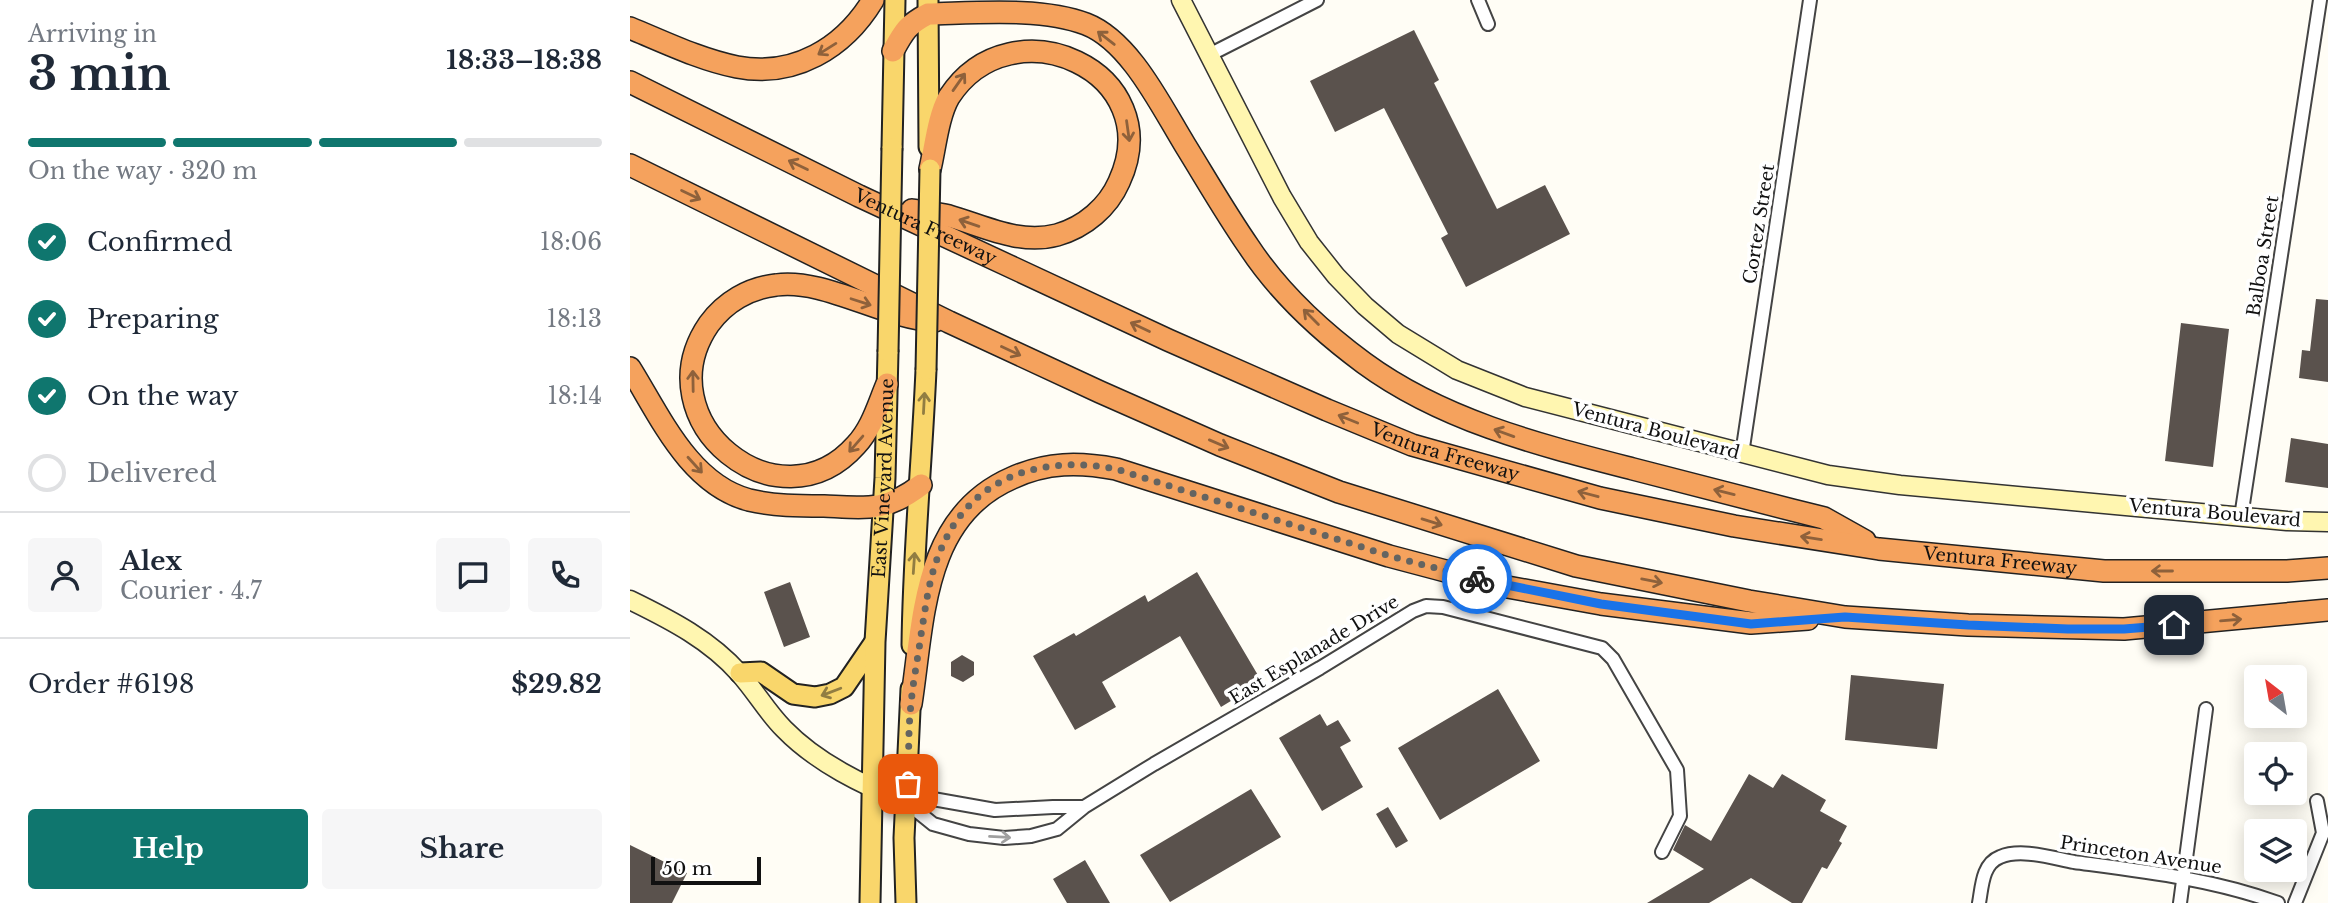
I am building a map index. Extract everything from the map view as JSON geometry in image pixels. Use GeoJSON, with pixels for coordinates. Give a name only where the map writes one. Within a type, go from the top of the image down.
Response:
{"type":"FeatureCollection","features":[{"type":"Feature","properties":{"kind":"highway"},"geometry":{"type":"LineString","coordinates":[[630,29],[720,63],[758,69],[778,68],[797,64],[841,40],[858,24],[873,0]]}},
{"type":"Feature","properties":{"kind":"highway"},"geometry":{"type":"LineString","coordinates":[[893,51],[905,29],[928,7],[1046,14],[1087,24],[1108,38],[1149,86],[1250,249],[1280,286],[1321,327],[1364,363],[1412,393],[1459,416],[1535,444],[1824,518],[1879,549]]}},
{"type":"Feature","properties":{"kind":"highway"},"geometry":{"type":"LineString","coordinates":[[877,203],[948,216],[1023,238],[1057,235],[1093,218],[1113,196],[1126,167],[1128,155],[1130,142],[1126,116],[1116,92],[1102,74],[1084,58],[1038,44],[1011,46],[988,56],[966,73],[947,99],[930,169]]}},
{"type":"Feature","properties":{"kind":"highway","name":"Ventura Freeway"},"geometry":{"type":"LineString","coordinates":[[630,82],[877,203],[1168,340],[1412,445],[1600,498],[1734,526],[1879,549],[2104,571],[2287,571],[2328,568]]}},
{"type":"Feature","properties":{"kind":"highway"},"geometry":{"type":"LineString","coordinates":[[630,165],[949,322],[1100,393],[1220,445],[1339,492],[1576,566],[1749,601],[1845,617],[1968,625],[2124,629],[2328,610]]}},
{"type":"Feature","properties":{"kind":"highway"},"geometry":{"type":"LineString","coordinates":[[887,384],[868,429],[848,454],[820,470],[788,476],[766,473],[746,465],[718,446],[700,418],[693,396],[692,374],[700,341],[719,313],[746,293],[768,286],[790,284],[813,287],[915,320],[949,322]]}},
{"type":"Feature","properties":{"kind":"highway"},"geometry":{"type":"LineString","coordinates":[[630,368],[692,463],[724,489],[749,500],[775,505],[883,506],[904,498],[921,485]]}},
{"type":"Feature","properties":{"kind":"highway"},"geometry":{"type":"LineString","coordinates":[[911,704],[930,582],[942,547],[957,520],[976,498],[1006,480],[1046,466],[1069,463],[1116,469],[1390,556],[1502,586],[1601,604],[1751,624],[1845,617]]}},
{"type":"Feature","properties":{"kind":"main road","name":"East Vineyard Avenue"},"geometry":{"type":"LineString","coordinates":[[870,903],[875,642],[888,352],[895,0]]}},
{"type":"Feature","properties":{"kind":"main road","name":"East Vineyard Avenue"},"geometry":{"type":"LineString","coordinates":[[906,903],[904,838],[911,704],[913,570],[921,485],[926,370],[930,169],[928,7]]}},
{"type":"Feature","properties":{"kind":"main road"},"geometry":{"type":"LineString","coordinates":[[740,673],[761,672],[793,694],[815,697],[830,694],[844,687],[875,642]]}},
{"type":"Feature","properties":{"kind":"street","name":"Ventura Boulevard"},"geometry":{"type":"LineString","coordinates":[[1181,0],[1282,197],[1309,242],[1365,306],[1398,334],[1457,370],[1501,389],[1828,475],[1865,481],[2241,517],[2328,522]]}},
{"type":"Feature","properties":{"kind":"street"},"geometry":{"type":"LineString","coordinates":[[1209,55],[1317,0]]}},
{"type":"Feature","properties":{"kind":"street"},"geometry":{"type":"LineString","coordinates":[[1478,0],[1488,24]]}},
{"type":"Feature","properties":{"kind":"street","name":"Cortez Street"},"geometry":{"type":"LineString","coordinates":[[1742,454],[1810,0]]}},
{"type":"Feature","properties":{"kind":"street","name":"Balboa Street"},"geometry":{"type":"LineString","coordinates":[[2241,517],[2320,0]]}},
{"type":"Feature","properties":{"kind":"street"},"geometry":{"type":"LineString","coordinates":[[630,600],[708,643],[740,673],[784,730],[823,761],[906,809],[933,799],[995,810],[1084,807]]}},
{"type":"Feature","properties":{"kind":"street","name":"East Esplanade Drive"},"geometry":{"type":"LineString","coordinates":[[906,809],[933,824],[969,834],[1004,838],[1057,830],[1084,807],[1154,764],[1413,611],[1426,606],[1443,607],[1602,648],[1613,659],[1676,771],[1680,816],[1662,852]]}},
{"type":"Feature","properties":{"kind":"street"},"geometry":{"type":"LineString","coordinates":[[2180,903],[2206,709]]}},
{"type":"Feature","properties":{"kind":"street"},"geometry":{"type":"LineString","coordinates":[[2295,903],[2323,833],[2317,801]]}},
{"type":"Feature","properties":{"kind":"street","name":"Princeton Avenue"},"geometry":{"type":"LineString","coordinates":[[1979,903],[1986,871],[1996,859],[2012,854],[2185,879],[2234,889],[2278,903]]}},
{"type":"Feature","properties":{"kind":"building"},"geometry":{"type":"Polygon","coordinates":[[[1414,30],[1439,80],[1434,83],[1497,209],[1545,185],[1570,234],[1466,287],[1441,238],[1448,234],[1384,108],[1335,132],[1310,81],[1414,30]]]}},
{"type":"Feature","properties":{"kind":"building"},"geometry":{"type":"Polygon","coordinates":[[[2316,299],[2328,300],[2328,382],[2299,378],[2302,350],[2310,351],[2316,299]]]}},
{"type":"Feature","properties":{"kind":"building"},"geometry":{"type":"Polygon","coordinates":[[[2181,323],[2229,329],[2213,467],[2165,461],[2181,323]]]}},
{"type":"Feature","properties":{"kind":"building"},"geometry":{"type":"Polygon","coordinates":[[[2291,438],[2328,444],[2328,488],[2285,482],[2291,438]]]}},
{"type":"Feature","properties":{"kind":"building"},"geometry":{"type":"Polygon","coordinates":[[[1197,572],[1262,682],[1221,707],[1180,636],[1102,682],[1116,707],[1075,730],[1033,656],[1074,633],[1076,636],[1145,595],[1148,602],[1197,572]]]}},
{"type":"Feature","properties":{"kind":"building"},"geometry":{"type":"Polygon","coordinates":[[[790,582],[810,637],[784,647],[764,592],[790,582]]]}},
{"type":"Feature","properties":{"kind":"building"},"geometry":{"type":"Polygon","coordinates":[[[962,655],[974,662],[974,675],[963,682],[951,676],[951,662],[962,655]]]}},
{"type":"Feature","properties":{"kind":"building"},"geometry":{"type":"Polygon","coordinates":[[[1851,675],[1944,684],[1937,749],[1845,740],[1851,675]]]}},
{"type":"Feature","properties":{"kind":"building"},"geometry":{"type":"Polygon","coordinates":[[[1498,689],[1540,761],[1440,820],[1398,748],[1498,689]]]}},
{"type":"Feature","properties":{"kind":"building"},"geometry":{"type":"Polygon","coordinates":[[[1320,714],[1327,726],[1338,720],[1351,741],[1340,747],[1363,787],[1322,811],[1279,738],[1320,714]]]}},
{"type":"Feature","properties":{"kind":"building"},"geometry":{"type":"Polygon","coordinates":[[[1749,774],[1773,788],[1782,774],[1826,800],[1820,811],[1847,826],[1839,841],[1842,843],[1827,869],[1822,867],[1802,903],[1792,903],[1751,878],[1709,903],[1647,903],[1704,869],[1673,850],[1685,825],[1711,841],[1749,774]]]}},
{"type":"Feature","properties":{"kind":"building"},"geometry":{"type":"Polygon","coordinates":[[[1251,789],[1281,837],[1170,902],[1140,855],[1251,789]]]}},
{"type":"Feature","properties":{"kind":"building"},"geometry":{"type":"Polygon","coordinates":[[[1388,807],[1408,841],[1396,848],[1376,814],[1388,807]]]}},
{"type":"Feature","properties":{"kind":"building"},"geometry":{"type":"Polygon","coordinates":[[[630,845],[687,873],[672,903],[630,903],[630,845]]]}},
{"type":"Feature","properties":{"kind":"building"},"geometry":{"type":"Polygon","coordinates":[[[1085,860],[1110,903],[1067,903],[1053,879],[1085,860]]]}},
{"type":"Feature","properties":{"kind":"way so far"},"geometry":{"type":"LineString","coordinates":[[908,784],[911,704],[930,582],[942,547],[957,520],[976,498],[990,488],[1027,471],[1069,463],[1116,469],[1390,556],[1477,579]]}},
{"type":"Feature","properties":{"kind":"route"},"geometry":{"type":"LineString","coordinates":[[1477,579],[1601,604],[1751,624],[1845,617],[2068,629],[2124,629],[2174,625]]}}]}
